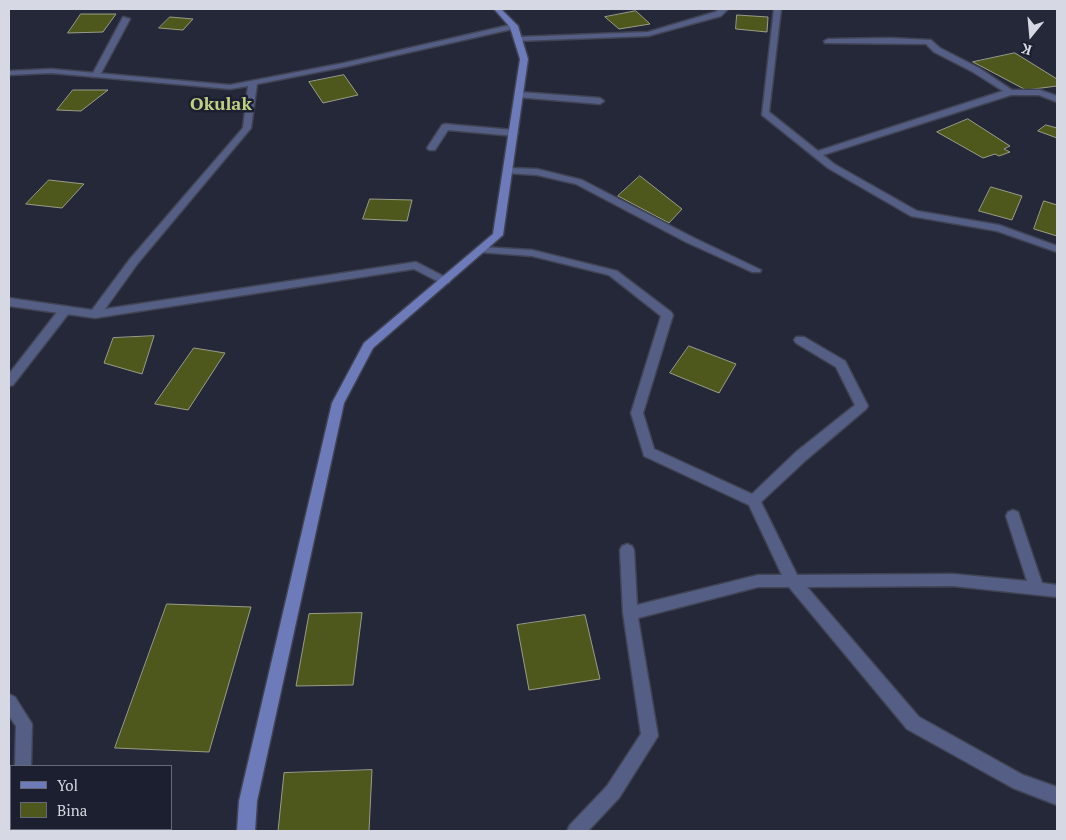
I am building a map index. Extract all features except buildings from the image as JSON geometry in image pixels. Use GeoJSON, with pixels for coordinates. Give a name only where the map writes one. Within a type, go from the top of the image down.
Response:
{"type":"FeatureCollection","features":[{"type":"Feature","properties":{"kind":"street"},"geometry":{"type":"LineString","coordinates":[[246,831],[248,801],[338,403],[368,346],[498,235],[509,171],[524,59],[516,32],[497,9]]}},
{"type":"Feature","properties":{"kind":"street"},"geometry":{"type":"LineString","coordinates":[[9,73],[51,71],[230,87],[516,32],[648,34],[718,14],[724,9]]}},
{"type":"Feature","properties":{"kind":"street"},"geometry":{"type":"LineString","coordinates":[[777,9],[765,113],[831,166],[914,214],[999,228],[1057,249]]}},
{"type":"Feature","properties":{"kind":"street"},"geometry":{"type":"LineString","coordinates":[[96,75],[126,19]]}},
{"type":"Feature","properties":{"kind":"street"},"geometry":{"type":"LineString","coordinates":[[828,41],[890,40],[928,42],[937,50],[976,70],[1010,92]]}},
{"type":"Feature","properties":{"kind":"street"},"geometry":{"type":"LineString","coordinates":[[95,314],[134,261],[247,128],[253,83]]}},
{"type":"Feature","properties":{"kind":"street"},"geometry":{"type":"LineString","coordinates":[[817,154],[1010,92],[1040,93],[1057,99]]}},
{"type":"Feature","properties":{"kind":"street"},"geometry":{"type":"LineString","coordinates":[[519,95],[600,101]]}},
{"type":"Feature","properties":{"kind":"street"},"geometry":{"type":"LineString","coordinates":[[432,148],[445,127],[514,133]]}},
{"type":"Feature","properties":{"kind":"street"},"geometry":{"type":"LineString","coordinates":[[509,171],[537,172],[580,182],[690,240],[756,270]]}},
{"type":"Feature","properties":{"kind":"street"},"geometry":{"type":"LineString","coordinates":[[482,250],[532,253],[613,272],[666,315],[638,413],[649,452],[754,501],[792,580],[913,723],[1019,782],[1057,796]]}},
{"type":"Feature","properties":{"kind":"street"},"geometry":{"type":"LineString","coordinates":[[9,302],[95,314],[416,265],[445,281]]}},
{"type":"Feature","properties":{"kind":"street"},"geometry":{"type":"LineString","coordinates":[[9,382],[65,310]]}},
{"type":"Feature","properties":{"kind":"street"},"geometry":{"type":"LineString","coordinates":[[754,501],[801,456],[862,406],[841,364],[800,340]]}},
{"type":"Feature","properties":{"kind":"street"},"geometry":{"type":"LineString","coordinates":[[1013,516],[1036,588]]}},
{"type":"Feature","properties":{"kind":"street"},"geometry":{"type":"LineString","coordinates":[[576,831],[613,792],[650,736],[630,613],[627,550]]}},
{"type":"Feature","properties":{"kind":"street"},"geometry":{"type":"LineString","coordinates":[[630,613],[758,581],[953,580],[1057,591]]}},
{"type":"Feature","properties":{"kind":"street"},"geometry":{"type":"LineString","coordinates":[[9,702],[24,724],[23,765]]}},
{"type":"Feature","properties":{"kind":"district","name":"Okulak"},"geometry":{"type":"Point","coordinates":[221,105]}}]}
